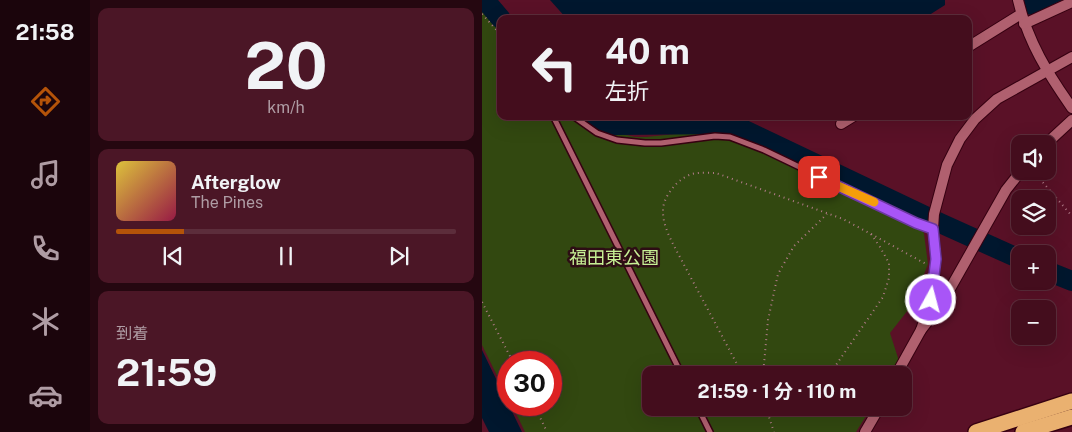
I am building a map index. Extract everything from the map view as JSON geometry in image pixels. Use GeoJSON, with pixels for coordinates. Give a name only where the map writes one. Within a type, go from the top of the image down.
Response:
{"type":"FeatureCollection","features":[{"type":"Feature","properties":{"kind":"highway"},"geometry":{"type":"LineString","coordinates":[[976,432],[1072,401]]}},
{"type":"Feature","properties":{"kind":"highway"},"geometry":{"type":"LineString","coordinates":[[1023,432],[1072,417]]}},
{"type":"Feature","properties":{"kind":"street"},"geometry":{"type":"LineString","coordinates":[[1018,0],[1022,19],[1045,70],[1072,108]]}},
{"type":"Feature","properties":{"kind":"street"},"geometry":{"type":"LineString","coordinates":[[972,44],[1022,19],[1072,2]]}},
{"type":"Feature","properties":{"kind":"street"},"geometry":{"type":"LineString","coordinates":[[921,330],[931,300],[935,269],[934,222],[947,165],[960,139],[974,119],[997,99],[1072,56]]}},
{"type":"Feature","properties":{"kind":"street"},"geometry":{"type":"LineString","coordinates":[[841,124],[848,120]]}},
{"type":"Feature","properties":{"kind":"street"},"geometry":{"type":"LineString","coordinates":[[1056,135],[1072,120]]}},
{"type":"Feature","properties":{"kind":"street"},"geometry":{"type":"LineString","coordinates":[[901,366],[921,330],[942,303],[1006,190],[1014,180]]}},
{"type":"Feature","properties":{"kind":"street"},"geometry":{"type":"LineString","coordinates":[[865,432],[874,416]]}},
{"type":"Feature","properties":{"kind":"lane"},"geometry":{"type":"LineString","coordinates":[[555,120],[678,366]]}},
{"type":"Feature","properties":{"kind":"lane"},"geometry":{"type":"LineString","coordinates":[[579,120],[597,133],[617,140],[661,143],[707,137],[730,137],[764,150],[916,223],[934,222]]}},
{"type":"Feature","properties":{"kind":"lane"},"geometry":{"type":"LineString","coordinates":[[702,416],[710,432]]}},
{"type":"Feature","properties":{"kind":"path"},"geometry":{"type":"LineString","coordinates":[[482,14],[497,31]]}},
{"type":"Feature","properties":{"kind":"path"},"geometry":{"type":"LineString","coordinates":[[738,366],[669,236],[663,211],[667,198],[675,186],[686,176],[695,173],[716,173],[843,219],[935,269]]}},
{"type":"Feature","properties":{"kind":"path"},"geometry":{"type":"LineString","coordinates":[[1041,180],[1072,216]]}},
{"type":"Feature","properties":{"kind":"path"},"geometry":{"type":"LineString","coordinates":[[764,366],[768,320],[778,274],[794,246],[827,214]]}},
{"type":"Feature","properties":{"kind":"path"},"geometry":{"type":"LineString","coordinates":[[835,366],[883,297],[889,278],[888,263],[880,247],[870,234]]}},
{"type":"Feature","properties":{"kind":"path"},"geometry":{"type":"LineString","coordinates":[[482,302],[507,351]]}},
{"type":"Feature","properties":{"kind":"path"},"geometry":{"type":"LineString","coordinates":[[539,416],[547,432]]}},
{"type":"Feature","properties":{"kind":"path"},"geometry":{"type":"LineString","coordinates":[[769,416],[774,432]]}},
{"type":"Feature","properties":{"kind":"green space","name":"福田東公園"},"geometry":{"type":"Polygon","coordinates":[[[482,7],[497,24],[497,120],[585,120],[605,130],[635,137],[706,131],[728,132],[763,145],[914,215],[920,220],[928,264],[912,305],[890,333],[899,361],[896,366],[642,366],[642,416],[866,416],[856,432],[525,432],[517,416],[562,416],[562,351],[497,351],[497,376],[482,345],[482,7]]]}},
{"type":"Feature","properties":{"kind":"water"},"geometry":{"type":"Polygon","coordinates":[[[550,0],[945,0],[945,5],[929,15],[563,15],[550,0]]]}},
{"type":"Feature","properties":{"kind":"water"},"geometry":{"type":"Polygon","coordinates":[[[1024,0],[1062,0],[1032,15],[1027,14],[1024,0]]]}},
{"type":"Feature","properties":{"kind":"water"},"geometry":{"type":"Polygon","coordinates":[[[482,350],[497,381],[497,416],[514,416],[522,432],[489,432],[482,418],[482,350]]]}},
{"type":"Feature","properties":{"kind":"waterway"},"geometry":{"type":"LineString","coordinates":[[485,0],[498,15]]}},
{"type":"Feature","properties":{"kind":"waterway"},"geometry":{"type":"LineString","coordinates":[[600,120],[613,125],[732,124],[1011,255]]}},
{"type":"Feature","properties":{"kind":"waterway"},"geometry":{"type":"LineString","coordinates":[[1056,275],[1072,281]]}},
{"type":"Feature","properties":{"kind":"slow traffic"},"geometry":{"type":"LineString","coordinates":[[838,186],[874,202]]}},
{"type":"Feature","properties":{"kind":"route"},"geometry":{"type":"LineString","coordinates":[[819,177],[916,223],[933,229],[936,259],[931,300]]}}]}
